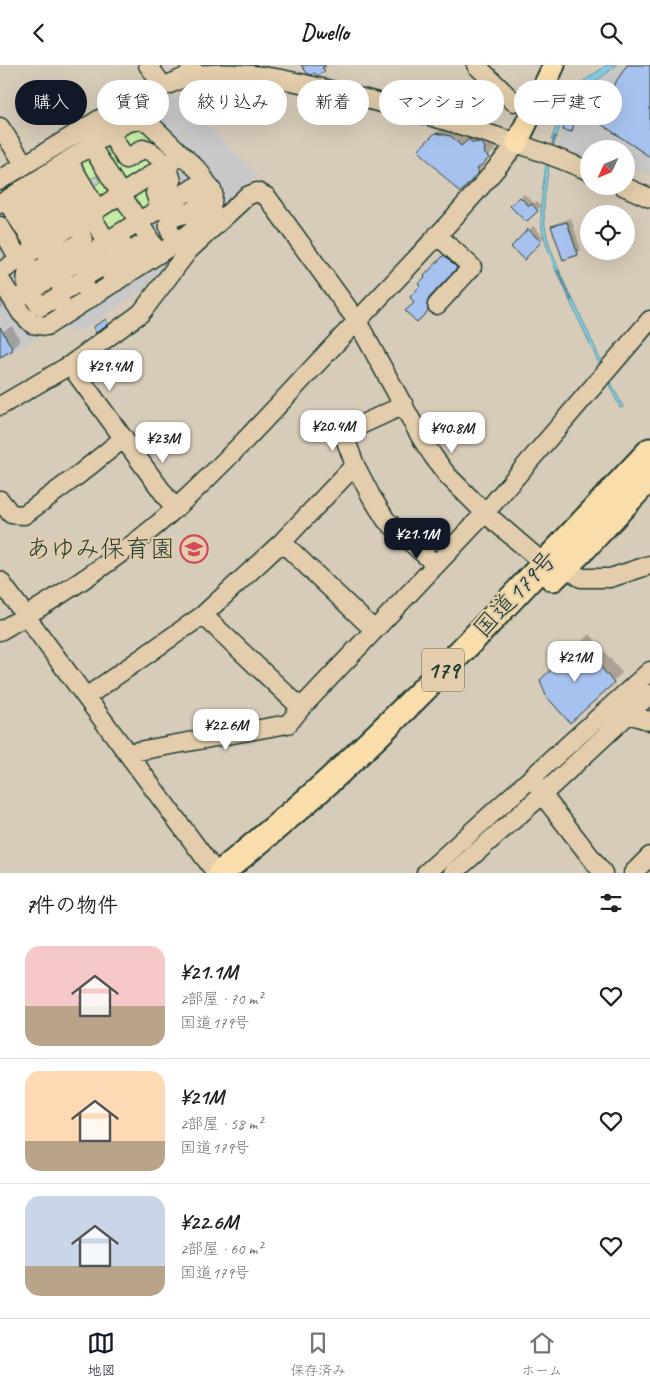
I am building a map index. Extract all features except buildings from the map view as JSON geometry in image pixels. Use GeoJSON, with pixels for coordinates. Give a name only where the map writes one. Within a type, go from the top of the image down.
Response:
{"type":"FeatureCollection","features":[{"type":"Feature","properties":{"kind":"highway","name":"国道179号"},"geometry":{"type":"LineString","coordinates":[[248,873],[410,723],[555,564],[650,451]]}},
{"type":"Feature","properties":{"kind":"highway","name":"国道179号"},"geometry":{"type":"LineString","coordinates":[[221,873],[290,815],[344,766],[464,648],[650,477]]}},
{"type":"Feature","properties":{"kind":"main road"},"geometry":{"type":"LineString","coordinates":[[517,143],[554,65]]}},
{"type":"Feature","properties":{"kind":"street"},"geometry":{"type":"LineString","coordinates":[[148,65],[159,80]]}},
{"type":"Feature","properties":{"kind":"street"},"geometry":{"type":"LineString","coordinates":[[183,78],[201,65]]}},
{"type":"Feature","properties":{"kind":"street"},"geometry":{"type":"LineString","coordinates":[[476,65],[514,102]]}},
{"type":"Feature","properties":{"kind":"street"},"geometry":{"type":"LineString","coordinates":[[169,84],[183,78],[209,73],[289,80],[411,110],[541,151],[580,167]]}},
{"type":"Feature","properties":{"kind":"street"},"geometry":{"type":"LineString","coordinates":[[3,202],[126,123],[138,120],[148,122],[199,171],[199,184]]}},
{"type":"Feature","properties":{"kind":"street"},"geometry":{"type":"LineString","coordinates":[[0,180],[97,121]]}},
{"type":"Feature","properties":{"kind":"street"},"geometry":{"type":"LineString","coordinates":[[0,127],[25,165]]}},
{"type":"Feature","properties":{"kind":"street"},"geometry":{"type":"LineString","coordinates":[[110,133],[126,159],[144,149],[150,151],[166,165],[172,181],[170,184],[156,190],[155,193],[160,208]]}},
{"type":"Feature","properties":{"kind":"street"},"geometry":{"type":"LineString","coordinates":[[0,631],[78,583],[175,509],[220,465],[486,183],[517,143]]}},
{"type":"Feature","properties":{"kind":"street"},"geometry":{"type":"LineString","coordinates":[[91,146],[141,226],[155,257]]}},
{"type":"Feature","properties":{"kind":"street"},"geometry":{"type":"LineString","coordinates":[[0,272],[182,155]]}},
{"type":"Feature","properties":{"kind":"street"},"geometry":{"type":"LineString","coordinates":[[44,175],[69,228],[83,239],[79,245],[59,254],[59,258],[66,269],[64,291],[82,281],[91,298]]}},
{"type":"Feature","properties":{"kind":"street"},"geometry":{"type":"LineString","coordinates":[[44,175],[69,228]]}},
{"type":"Feature","properties":{"kind":"street"},"geometry":{"type":"LineString","coordinates":[[44,175],[69,228]]}},
{"type":"Feature","properties":{"kind":"street"},"geometry":{"type":"LineString","coordinates":[[14,301],[66,269],[112,245],[141,226],[160,208],[199,184]]}},
{"type":"Feature","properties":{"kind":"street"},"geometry":{"type":"LineString","coordinates":[[0,279],[21,313],[32,323],[47,326],[176,243],[206,220],[212,205],[213,192],[199,184]]}},
{"type":"Feature","properties":{"kind":"street"},"geometry":{"type":"LineString","coordinates":[[635,191],[650,198]]}},
{"type":"Feature","properties":{"kind":"street"},"geometry":{"type":"LineString","coordinates":[[0,406],[70,365],[141,313],[188,251],[246,196],[257,192],[267,197],[357,321],[433,456],[447,475],[485,513],[534,556],[555,564],[581,578],[610,578],[650,565]]}},
{"type":"Feature","properties":{"kind":"street"},"geometry":{"type":"LineString","coordinates":[[3,202],[128,253],[142,245],[155,257]]}},
{"type":"Feature","properties":{"kind":"street"},"geometry":{"type":"LineString","coordinates":[[0,226],[19,259]]}},
{"type":"Feature","properties":{"kind":"street"},"geometry":{"type":"LineString","coordinates":[[68,313],[57,297],[40,307],[30,290],[26,276],[28,272],[44,267],[69,228]]}},
{"type":"Feature","properties":{"kind":"street"},"geometry":{"type":"LineString","coordinates":[[437,235],[472,267],[437,305]]}},
{"type":"Feature","properties":{"kind":"street"},"geometry":{"type":"LineString","coordinates":[[112,245],[121,279]]}},
{"type":"Feature","properties":{"kind":"street"},"geometry":{"type":"LineString","coordinates":[[66,269],[88,275],[105,265],[121,279]]}},
{"type":"Feature","properties":{"kind":"street"},"geometry":{"type":"LineString","coordinates":[[126,753],[288,724],[435,564],[485,513],[650,320]]}},
{"type":"Feature","properties":{"kind":"street"},"geometry":{"type":"LineString","coordinates":[[70,365],[175,509]]}},
{"type":"Feature","properties":{"kind":"street"},"geometry":{"type":"LineString","coordinates":[[404,405],[343,433],[355,465],[386,521],[435,564]]}},
{"type":"Feature","properties":{"kind":"street"},"geometry":{"type":"LineString","coordinates":[[0,500],[11,514],[24,515],[124,438]]}},
{"type":"Feature","properties":{"kind":"street"},"geometry":{"type":"LineString","coordinates":[[86,697],[202,615],[282,543],[355,465]]}},
{"type":"Feature","properties":{"kind":"street"},"geometry":{"type":"LineString","coordinates":[[282,543],[374,630]]}},
{"type":"Feature","properties":{"kind":"street"},"geometry":{"type":"LineString","coordinates":[[0,581],[216,873]]}},
{"type":"Feature","properties":{"kind":"street"},"geometry":{"type":"LineString","coordinates":[[202,615],[301,708]]}},
{"type":"Feature","properties":{"kind":"street"},"geometry":{"type":"LineString","coordinates":[[426,873],[650,671]]}},
{"type":"Feature","properties":{"kind":"street"},"geometry":{"type":"LineString","coordinates":[[453,873],[544,793],[650,694]]}},
{"type":"Feature","properties":{"kind":"street"},"geometry":{"type":"LineString","coordinates":[[629,714],[650,721]]}},
{"type":"Feature","properties":{"kind":"street"},"geometry":{"type":"LineString","coordinates":[[532,776],[548,802],[603,873]]}},
{"type":"Feature","properties":{"kind":"street"},"geometry":{"type":"LineString","coordinates":[[633,873],[650,856]]}},
{"type":"Feature","properties":{"kind":"shaded area"},"geometry":{"type":"Polygon","coordinates":[[[619,65],[650,65],[650,176],[643,170],[635,173],[635,140],[580,140],[580,155],[557,145],[562,125],[622,125],[622,80],[599,80],[619,65]]]}},
{"type":"Feature","properties":{"kind":"shaded area"},"geometry":{"type":"Polygon","coordinates":[[[177,95],[179,97],[179,125],[207,125],[258,175],[176,256],[153,287],[145,289],[116,307],[84,330],[57,330],[41,336],[0,359],[0,195],[112,125],[169,125],[169,98],[177,95]]]}},
{"type":"Feature","properties":{"kind":"green space"},"geometry":{"type":"Polygon","coordinates":[[[145,128],[167,151],[162,156],[128,154],[117,138],[135,129],[145,128]]]}},
{"type":"Feature","properties":{"kind":"green space"},"geometry":{"type":"Polygon","coordinates":[[[110,144],[143,153],[156,167],[125,184],[104,152],[104,149],[110,144]]]}},
{"type":"Feature","properties":{"kind":"green space"},"geometry":{"type":"Polygon","coordinates":[[[90,157],[112,189],[102,203],[91,188],[100,182],[97,176],[87,180],[76,165],[90,157]]]}},
{"type":"Feature","properties":{"kind":"green space"},"geometry":{"type":"Polygon","coordinates":[[[167,176],[155,201],[144,209],[138,206],[134,197],[148,185],[167,176]]]}},
{"type":"Feature","properties":{"kind":"green space"},"geometry":{"type":"Polygon","coordinates":[[[119,205],[132,220],[112,234],[102,218],[119,205]]]}},
{"type":"Feature","properties":{"kind":"water"},"geometry":{"type":"Polygon","coordinates":[[[607,65],[617,65],[597,80],[585,80],[607,65]]]}},
{"type":"Feature","properties":{"kind":"water"},"geometry":{"type":"Polygon","coordinates":[[[557,125],[560,125],[555,141],[551,140],[557,125]]]}},
{"type":"Feature","properties":{"kind":"water"},"geometry":{"type":"Polygon","coordinates":[[[546,165],[549,166],[544,221],[554,259],[561,274],[558,276],[547,246],[541,220],[546,165]]]}},
{"type":"Feature","properties":{"kind":"water"},"geometry":{"type":"Polygon","coordinates":[[[571,295],[623,407],[620,408],[568,297],[571,295]]]}},
{"type":"Feature","properties":{"kind":"waterway"},"geometry":{"type":"LineString","coordinates":[[551,151],[555,137]]}},
{"type":"Feature","properties":{"kind":"waterway"},"geometry":{"type":"LineString","coordinates":[[558,271],[571,300]]}},
{"type":"Feature","properties":{"kind":"waterway"},"geometry":{"type":"LineString","coordinates":[[542,781],[563,761]]}},
{"type":"Feature","properties":{"kind":"waterway"},"geometry":{"type":"LineString","coordinates":[[440,873],[533,788]]}},
{"type":"Feature","properties":{"kind":"place","name":"あゆみ保育園"},"geometry":{"type":"Point","coordinates":[194,549]}}]}
